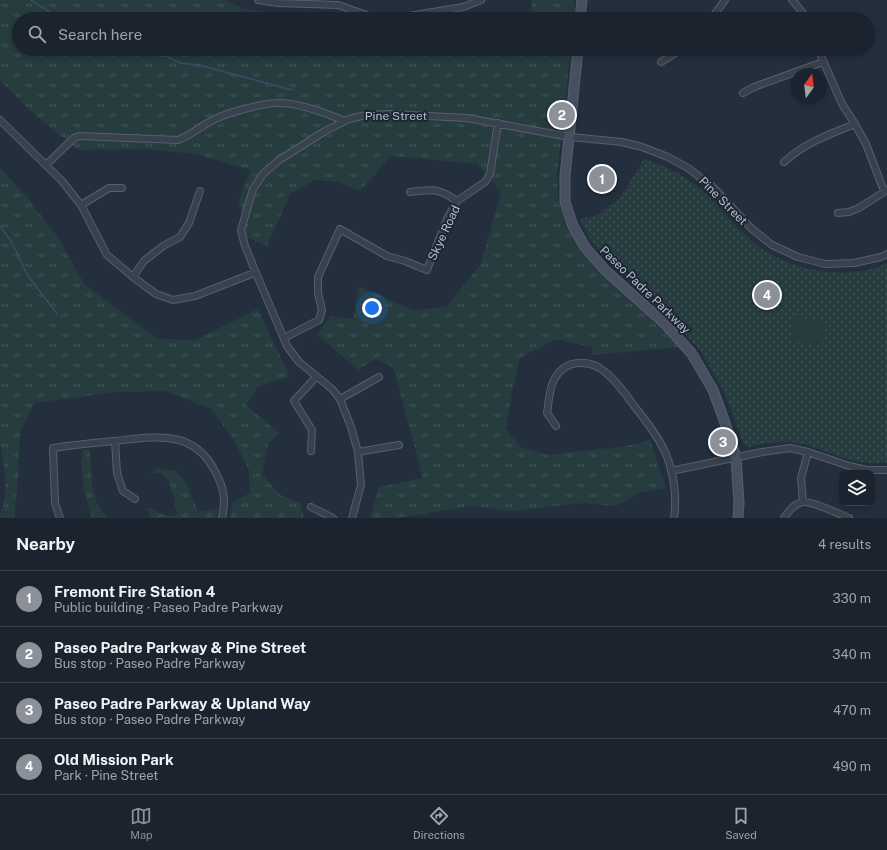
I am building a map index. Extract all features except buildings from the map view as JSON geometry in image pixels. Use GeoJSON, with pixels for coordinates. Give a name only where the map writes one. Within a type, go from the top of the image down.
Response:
{"type":"FeatureCollection","features":[{"type":"Feature","properties":{"kind":"main road"},"geometry":{"type":"LineString","coordinates":[[581,12],[582,0]]}},
{"type":"Feature","properties":{"kind":"main road","name":"Paseo Padre Parkway"},"geometry":{"type":"LineString","coordinates":[[577,56],[565,176],[566,202],[573,226],[585,247],[605,270],[666,325],[692,354],[713,390],[736,458],[739,503],[738,518]]}},
{"type":"Feature","properties":{"kind":"street"},"geometry":{"type":"LineString","coordinates":[[258,0],[278,3],[306,2],[338,4],[359,12]]}},
{"type":"Feature","properties":{"kind":"street"},"geometry":{"type":"LineString","coordinates":[[462,0],[463,7]]}},
{"type":"Feature","properties":{"kind":"street"},"geometry":{"type":"LineString","coordinates":[[433,12],[463,7],[481,0]]}},
{"type":"Feature","properties":{"kind":"street"},"geometry":{"type":"LineString","coordinates":[[716,12],[725,0]]}},
{"type":"Feature","properties":{"kind":"street"},"geometry":{"type":"LineString","coordinates":[[792,0],[802,12]]}},
{"type":"Feature","properties":{"kind":"street"},"geometry":{"type":"LineString","coordinates":[[661,62],[671,56]]}},
{"type":"Feature","properties":{"kind":"street"},"geometry":{"type":"LineString","coordinates":[[821,56],[842,104],[866,144],[885,191],[860,208],[848,212],[838,213]]}},
{"type":"Feature","properties":{"kind":"street"},"geometry":{"type":"LineString","coordinates":[[743,93],[754,87],[823,62]]}},
{"type":"Feature","properties":{"kind":"street"},"geometry":{"type":"LineString","coordinates":[[46,165],[74,138],[79,136],[178,140],[189,136],[216,118],[261,105],[278,102],[313,109],[345,121]]}},
{"type":"Feature","properties":{"kind":"street","name":"Pine Street"},"geometry":{"type":"LineString","coordinates":[[352,518],[361,485],[358,452],[351,427],[340,399],[332,389],[299,362],[287,346],[245,246],[241,230],[248,201],[253,189],[264,173],[279,160],[325,131],[345,121],[366,115],[390,114],[467,118],[570,137],[622,142],[642,146],[668,157],[688,168],[713,187],[751,228],[772,245],[798,257],[825,264],[854,263],[881,257],[887,254]]}},
{"type":"Feature","properties":{"kind":"street"},"geometry":{"type":"LineString","coordinates":[[0,120],[62,181],[81,205],[107,255],[156,294],[173,300],[195,296],[256,273]]}},
{"type":"Feature","properties":{"kind":"street","name":"Skye Road"},"geometry":{"type":"LineString","coordinates":[[284,338],[319,320],[322,310],[318,293],[318,277],[340,229],[387,256],[405,261],[427,270],[447,219],[457,201],[485,182],[490,174],[498,123]]}},
{"type":"Feature","properties":{"kind":"street"},"geometry":{"type":"LineString","coordinates":[[784,162],[794,153],[815,140],[855,124]]}},
{"type":"Feature","properties":{"kind":"street"},"geometry":{"type":"LineString","coordinates":[[81,205],[109,188],[122,188]]}},
{"type":"Feature","properties":{"kind":"street"},"geometry":{"type":"LineString","coordinates":[[410,192],[429,189],[445,193],[457,201]]}},
{"type":"Feature","properties":{"kind":"street"},"geometry":{"type":"LineString","coordinates":[[133,277],[144,261],[163,246],[180,237],[189,223],[200,191]]}},
{"type":"Feature","properties":{"kind":"street"},"geometry":{"type":"LineString","coordinates":[[556,426],[548,413],[550,392],[554,378],[560,371],[569,365],[578,362],[597,366],[605,372],[623,391],[651,429],[665,452],[671,471],[676,496],[674,518]]}},
{"type":"Feature","properties":{"kind":"street"},"geometry":{"type":"LineString","coordinates":[[311,451],[312,430],[294,401],[316,377]]}},
{"type":"Feature","properties":{"kind":"street"},"geometry":{"type":"LineString","coordinates":[[340,399],[379,377]]}},
{"type":"Feature","properties":{"kind":"street"},"geometry":{"type":"LineString","coordinates":[[60,518],[55,503],[53,448],[150,436],[170,437],[193,445],[210,462],[222,485],[224,507],[222,518]]}},
{"type":"Feature","properties":{"kind":"street"},"geometry":{"type":"LineString","coordinates":[[115,441],[117,473],[123,491],[135,499]]}},
{"type":"Feature","properties":{"kind":"street"},"geometry":{"type":"LineString","coordinates":[[358,452],[399,445]]}},
{"type":"Feature","properties":{"kind":"street"},"geometry":{"type":"LineString","coordinates":[[671,471],[762,452],[790,448],[867,470],[887,470]]}},
{"type":"Feature","properties":{"kind":"street"},"geometry":{"type":"LineString","coordinates":[[803,502],[802,478],[808,452]]}},
{"type":"Feature","properties":{"kind":"street"},"geometry":{"type":"LineString","coordinates":[[784,518],[791,508],[803,502],[816,505],[848,518]]}},
{"type":"Feature","properties":{"kind":"street"},"geometry":{"type":"LineString","coordinates":[[311,507],[333,518]]}},
{"type":"Feature","properties":{"kind":"green space"},"geometry":{"type":"Polygon","coordinates":[[[0,0],[226,0],[242,8],[267,12],[12,12],[12,56],[570,56],[557,175],[558,201],[569,229],[581,249],[594,264],[679,347],[593,355],[592,347],[556,339],[520,358],[511,397],[506,429],[520,447],[548,455],[627,446],[650,440],[666,488],[640,492],[616,506],[583,503],[513,511],[472,506],[398,518],[370,518],[379,487],[423,478],[393,367],[375,359],[358,370],[317,334],[331,316],[353,319],[359,286],[413,310],[446,307],[481,264],[501,192],[477,164],[391,156],[360,191],[339,182],[315,180],[290,194],[267,246],[246,237],[239,201],[250,170],[196,154],[144,149],[78,150],[33,113],[0,80],[0,0]]]}},
{"type":"Feature","properties":{"kind":"green space"},"geometry":{"type":"Polygon","coordinates":[[[532,0],[574,0],[575,12],[531,12],[532,0]]]}},
{"type":"Feature","properties":{"kind":"green space"},"geometry":{"type":"Polygon","coordinates":[[[644,159],[659,164],[692,182],[712,200],[745,235],[766,251],[781,259],[798,266],[835,272],[853,272],[871,269],[887,263],[887,462],[874,463],[852,460],[791,442],[775,442],[748,447],[743,443],[723,390],[700,350],[671,318],[615,266],[592,242],[580,219],[594,217],[620,198],[644,159]]]}},
{"type":"Feature","properties":{"kind":"green space"},"geometry":{"type":"Polygon","coordinates":[[[0,168],[27,197],[56,235],[85,285],[158,339],[196,340],[258,309],[290,377],[258,386],[246,405],[279,433],[268,444],[262,474],[280,495],[300,503],[304,518],[230,518],[233,502],[250,493],[249,470],[234,440],[211,409],[165,391],[117,392],[34,403],[20,432],[18,479],[14,518],[0,518],[4,503],[5,480],[0,444],[0,168]]]}},
{"type":"Feature","properties":{"kind":"green space"},"geometry":{"type":"Polygon","coordinates":[[[795,316],[826,322],[821,346],[790,340],[795,316]]]}},
{"type":"Feature","properties":{"kind":"green space"},"geometry":{"type":"Polygon","coordinates":[[[90,449],[92,486],[98,506],[107,518],[92,518],[87,501],[82,476],[82,459],[83,450],[90,449]]]}},
{"type":"Feature","properties":{"kind":"green space"},"geometry":{"type":"Polygon","coordinates":[[[157,468],[176,471],[187,483],[198,512],[218,509],[216,518],[150,518],[147,508],[152,508],[161,514],[171,516],[177,514],[172,492],[165,477],[162,473],[151,474],[157,468]]]}},
{"type":"Feature","properties":{"kind":"waterway"},"geometry":{"type":"LineString","coordinates":[[31,0],[50,12]]}},
{"type":"Feature","properties":{"kind":"waterway"},"geometry":{"type":"LineString","coordinates":[[166,56],[180,63],[199,65],[292,90]]}},
{"type":"Feature","properties":{"kind":"waterway"},"geometry":{"type":"LineString","coordinates":[[0,226],[11,241],[28,276],[57,314]]}},
{"type":"Feature","properties":{"kind":"place","name":"Paseo Padre Parkway & Pine Street"},"geometry":{"type":"Point","coordinates":[562,115]}},
{"type":"Feature","properties":{"kind":"place","name":"Fremont Fire Station 4"},"geometry":{"type":"Point","coordinates":[602,179]}},
{"type":"Feature","properties":{"kind":"place","name":"Old Mission Park"},"geometry":{"type":"Point","coordinates":[767,295]}},
{"type":"Feature","properties":{"kind":"place","name":"Paseo Padre Parkway & Upland Way"},"geometry":{"type":"Point","coordinates":[723,442]}}]}
